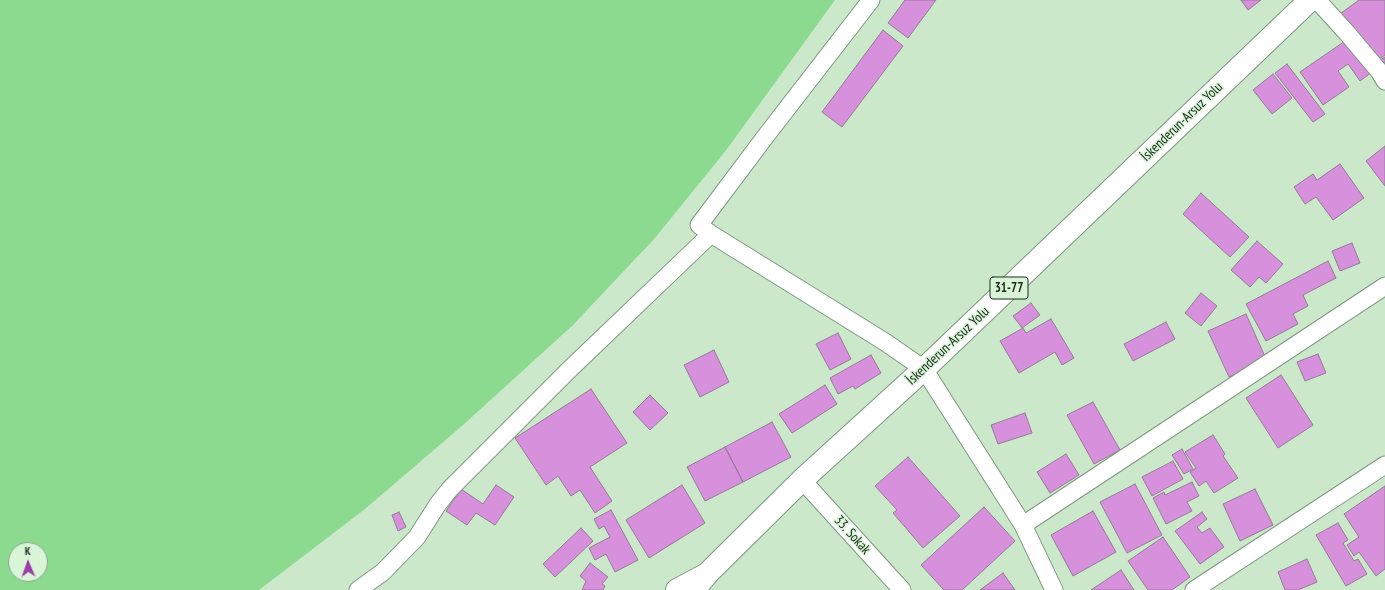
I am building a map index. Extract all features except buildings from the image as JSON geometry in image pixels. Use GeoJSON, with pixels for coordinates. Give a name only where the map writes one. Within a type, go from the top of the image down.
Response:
{"type":"FeatureCollection","features":[{"type":"Feature","properties":{"kind":"main road","name":"İskenderun-Arsuz Yolu"},"geometry":{"type":"LineString","coordinates":[[701,582],[802,480],[924,369],[1310,0]]}},
{"type":"Feature","properties":{"kind":"main road","name":"31-77"},"geometry":{"type":"LineString","coordinates":[[677,590],[701,582]]}},
{"type":"Feature","properties":{"kind":"street"},"geometry":{"type":"LineString","coordinates":[[871,0],[699,225],[711,234],[885,342],[924,369],[1023,524],[1054,590]]}},
{"type":"Feature","properties":{"kind":"street"},"geometry":{"type":"LineString","coordinates":[[1317,0],[1379,71],[1385,81]]}},
{"type":"Feature","properties":{"kind":"street"},"geometry":{"type":"LineString","coordinates":[[358,590],[384,572],[417,537],[438,504],[449,490],[572,367],[711,234]]}},
{"type":"Feature","properties":{"kind":"street"},"geometry":{"type":"LineString","coordinates":[[1023,524],[1385,286]]}},
{"type":"Feature","properties":{"kind":"street"},"geometry":{"type":"LineString","coordinates":[[1194,590],[1385,465]]}},
{"type":"Feature","properties":{"kind":"street","name":"33. Sokak"},"geometry":{"type":"LineString","coordinates":[[802,480],[902,590]]}},
{"type":"Feature","properties":{"kind":"shaded area"},"geometry":{"type":"Polygon","coordinates":[[[0,0],[835,0],[727,149],[655,238],[572,326],[463,425],[365,509],[259,590],[0,590],[0,0]]]}}]}
